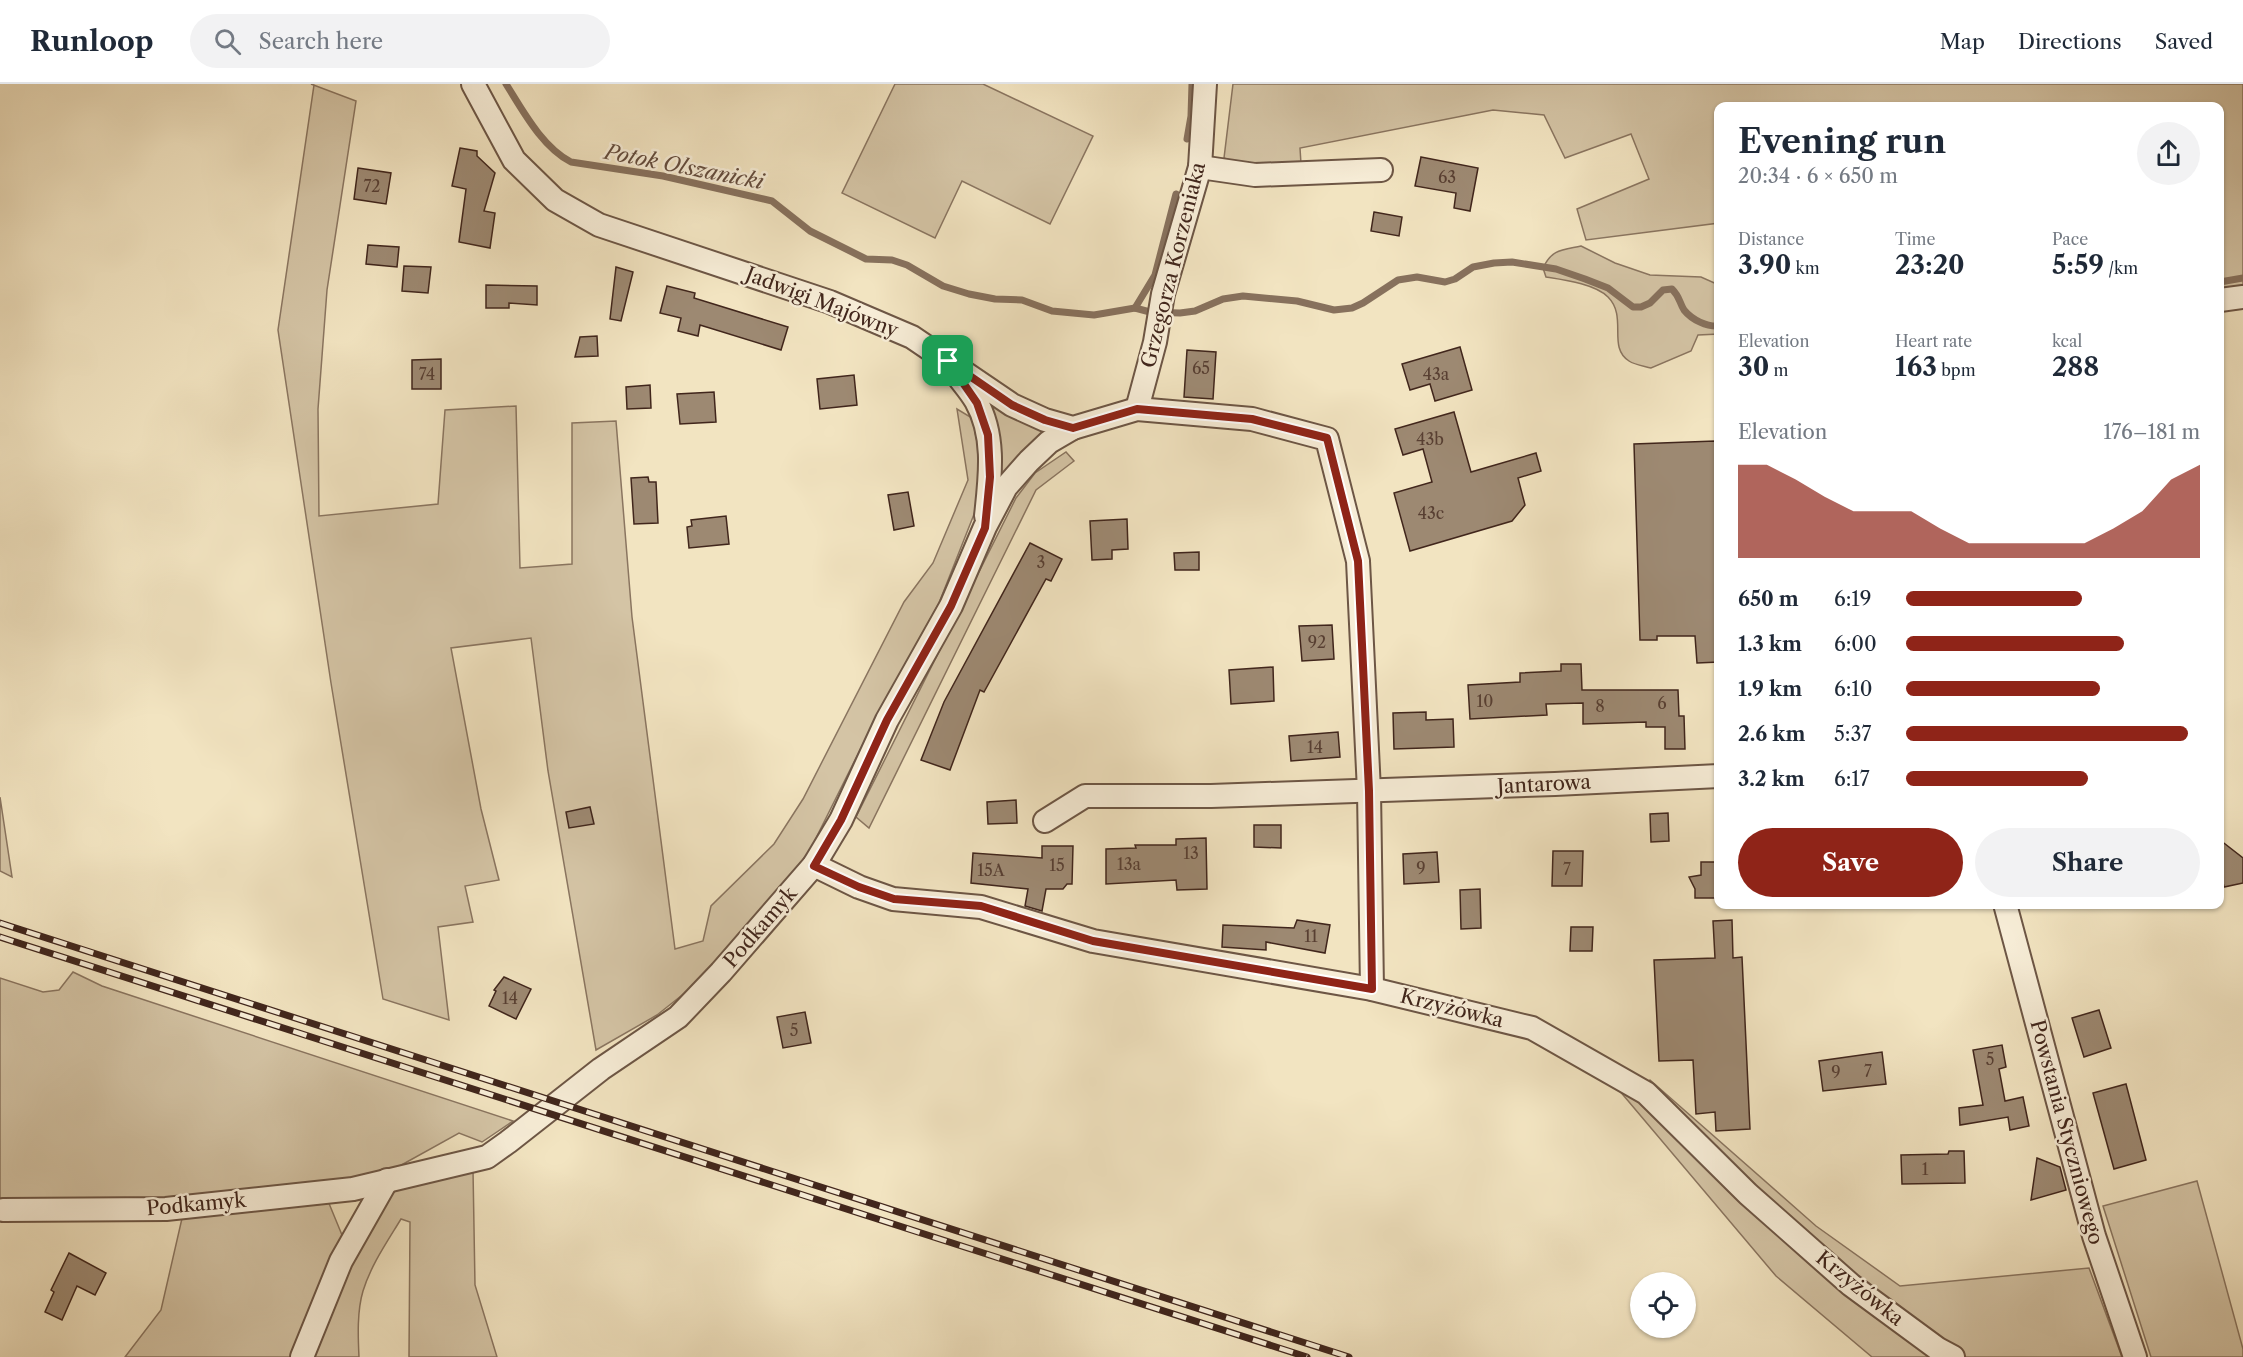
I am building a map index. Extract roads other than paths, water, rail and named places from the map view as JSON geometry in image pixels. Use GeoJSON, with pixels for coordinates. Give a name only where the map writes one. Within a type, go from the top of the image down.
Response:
{"type":"FeatureCollection","features":[{"type":"Feature","properties":{"kind":"street","name":"Jadwigi Majówny"},"geometry":{"type":"LineString","coordinates":[[474,84],[514,160],[555,200],[599,225],[830,302],[912,337],[1012,405],[1045,420],[1073,428]]}},
{"type":"Feature","properties":{"kind":"street","name":"Grzegorza Korzeniaka"},"geometry":{"type":"LineString","coordinates":[[1137,409],[1155,342],[1163,294],[1200,167],[1205,84]]}},
{"type":"Feature","properties":{"kind":"street"},"geometry":{"type":"LineString","coordinates":[[1200,167],[1255,176],[1381,171]]}},
{"type":"Feature","properties":{"kind":"street"},"geometry":{"type":"LineString","coordinates":[[2224,299],[2243,297]]}},
{"type":"Feature","properties":{"kind":"street","name":"Podkamyk"},"geometry":{"type":"LineString","coordinates":[[948,361],[977,403],[988,435],[990,477],[985,528]]}},
{"type":"Feature","properties":{"kind":"street"},"geometry":{"type":"LineString","coordinates":[[1073,428],[1137,409],[1252,419],[1327,438],[1358,561],[1369,791],[1372,989]]}},
{"type":"Feature","properties":{"kind":"street","name":"Podkamyk"},"geometry":{"type":"LineString","coordinates":[[3,1210],[166,1209],[353,1189],[387,1179],[487,1157],[508,1142],[600,1069],[678,1017],[721,972],[814,866],[841,820],[887,720],[951,606],[985,528],[1006,487],[1049,442],[1073,428]]}},
{"type":"Feature","properties":{"kind":"street","name":"Jantarowa"},"geometry":{"type":"LineString","coordinates":[[1045,820],[1085,796],[1211,796],[1714,776]]}},
{"type":"Feature","properties":{"kind":"street","name":"Krzyżówka"},"geometry":{"type":"LineString","coordinates":[[814,866],[859,887],[894,899],[981,906],[1093,941],[1372,989],[1532,1028],[1646,1093],[1748,1194],[1851,1285],[1938,1349],[1953,1357]]}},
{"type":"Feature","properties":{"kind":"street","name":"Powstania Styczniowego"},"geometry":{"type":"LineString","coordinates":[[2006,909],[2094,1236],[2135,1357]]}},
{"type":"Feature","properties":{"kind":"street"},"geometry":{"type":"LineString","coordinates":[[302,1357],[341,1261],[387,1179]]}},
{"type":"Feature","properties":{"kind":"waterway","name":"Potok Olszanicki"},"geometry":{"type":"LineString","coordinates":[[506,84],[542,138],[571,162],[663,176],[772,201],[810,231],[866,259],[892,260],[907,265],[943,286],[995,299],[1022,300],[1052,311],[1094,315],[1135,308],[1150,312],[1180,313],[1195,311],[1223,299],[1243,296],[1297,301],[1334,310],[1352,308],[1363,303],[1398,280],[1417,277],[1445,282],[1455,279],[1473,267],[1512,262],[1556,269],[1585,279],[1608,288],[1633,307],[1641,307],[1650,303],[1663,290],[1672,289],[1684,310],[1691,317],[1714,326]]}},
{"type":"Feature","properties":{"kind":"waterway"},"geometry":{"type":"LineString","coordinates":[[1187,139],[1191,116],[1192,84]]}},
{"type":"Feature","properties":{"kind":"waterway"},"geometry":{"type":"LineString","coordinates":[[1135,308],[1155,275],[1176,194]]}},
{"type":"Feature","properties":{"kind":"waterway","name":"Potok Olszanicki"},"geometry":{"type":"LineString","coordinates":[[2224,281],[2243,278]]}},
{"type":"Feature","properties":{"kind":"railway"},"geometry":{"type":"LineString","coordinates":[[0,923],[1349,1357]]}},
{"type":"Feature","properties":{"kind":"railway"},"geometry":{"type":"LineString","coordinates":[[0,937],[1307,1357]]}}]}
